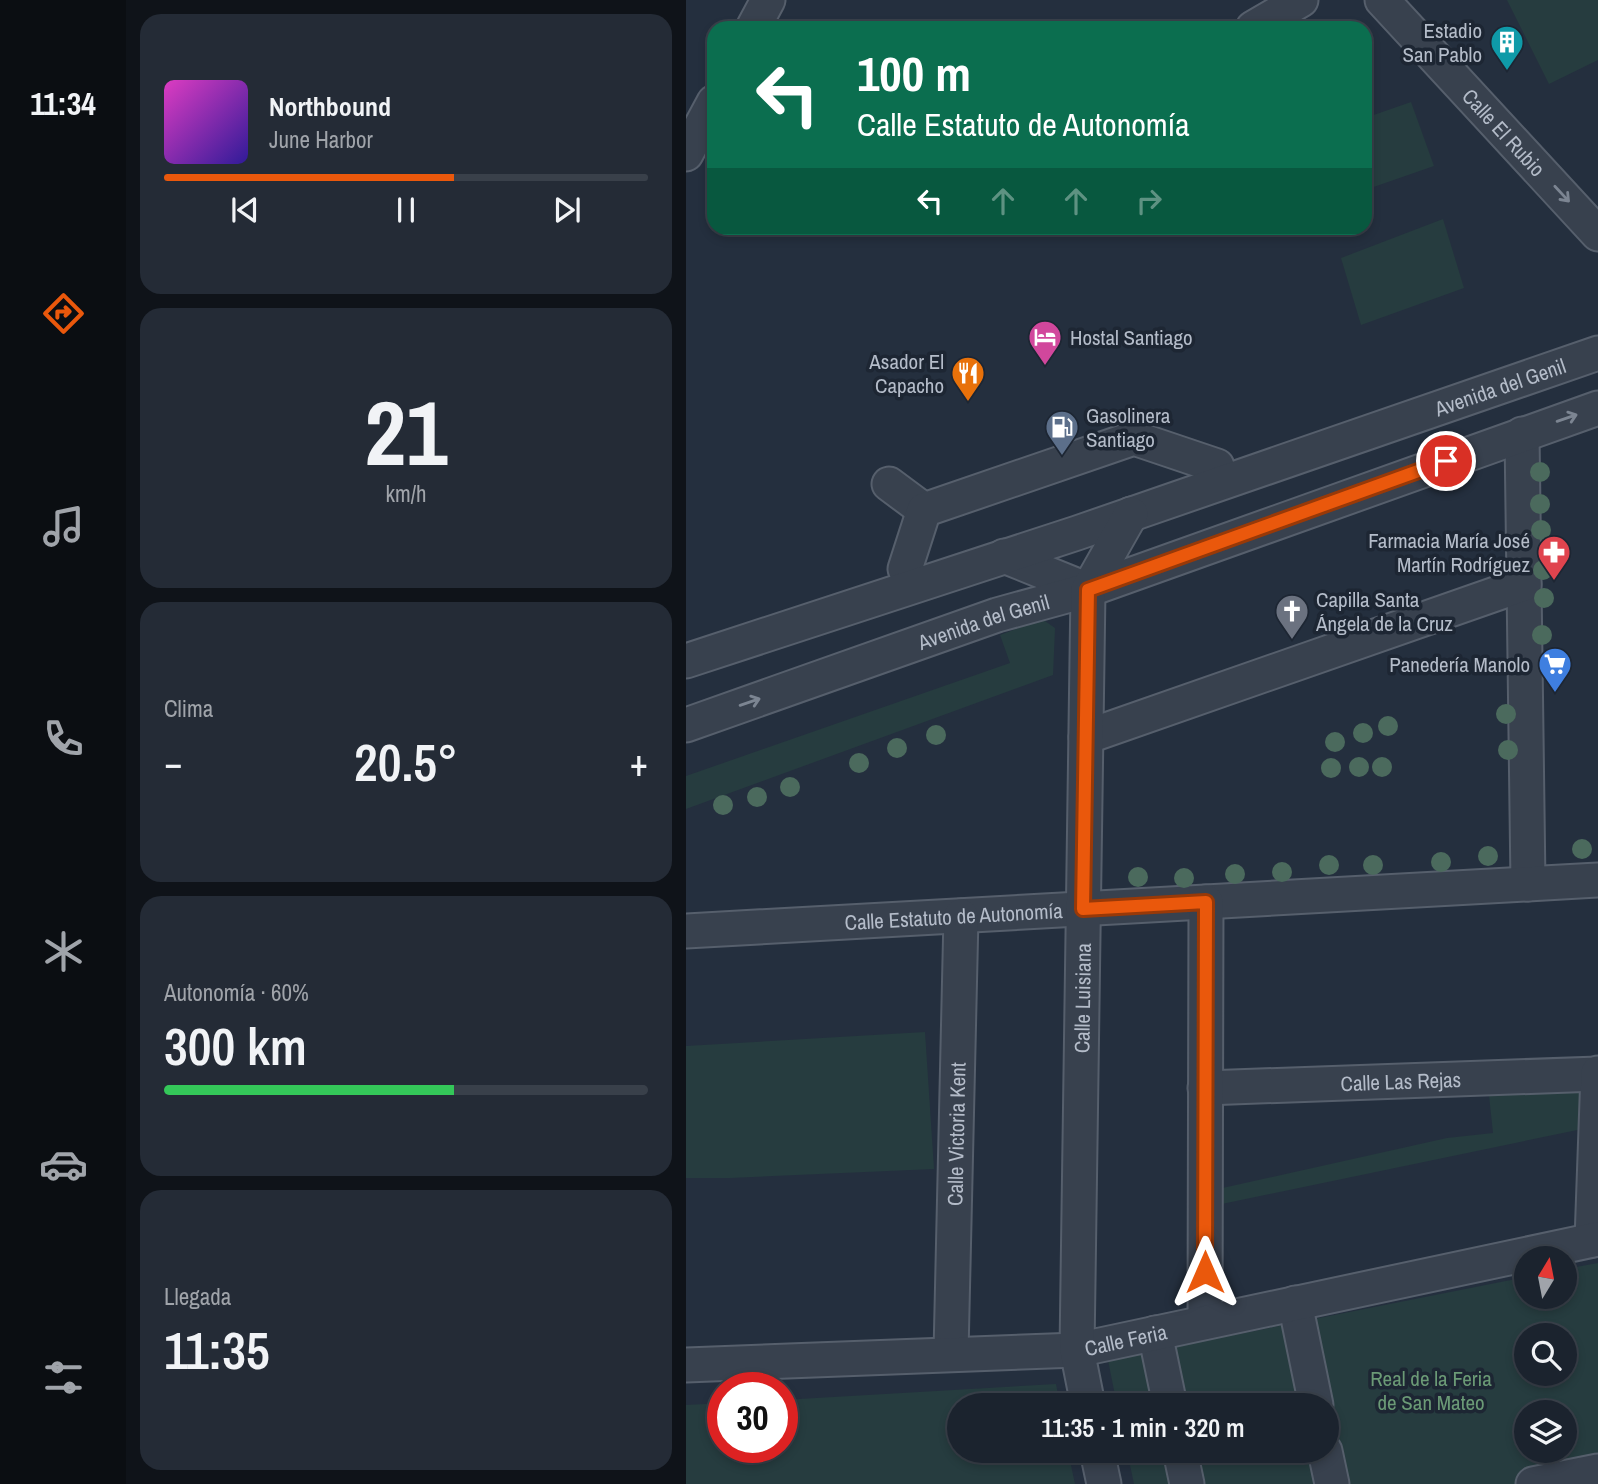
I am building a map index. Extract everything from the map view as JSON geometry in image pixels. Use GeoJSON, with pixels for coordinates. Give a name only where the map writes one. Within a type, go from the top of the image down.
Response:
{"type":"FeatureCollection","features":[{"type":"Feature","properties":{"kind":"street"},"geometry":{"type":"LineString","coordinates":[[757,21],[768,0]]}},
{"type":"Feature","properties":{"kind":"street"},"geometry":{"type":"LineString","coordinates":[[1266,21],[1301,0]]}},
{"type":"Feature","properties":{"kind":"street","name":"Calle El Rubio"},"geometry":{"type":"LineString","coordinates":[[1382,0],[1598,234]]}},
{"type":"Feature","properties":{"kind":"street"},"geometry":{"type":"LineString","coordinates":[[686,153],[707,114]]}},
{"type":"Feature","properties":{"kind":"street","name":"Avenida del Genil"},"geometry":{"type":"LineString","coordinates":[[686,641],[1217,466],[1598,336]]}},
{"type":"Feature","properties":{"kind":"street","name":"Avenida del Genil"},"geometry":{"type":"LineString","coordinates":[[686,661],[1131,514],[1598,353]]}},
{"type":"Feature","properties":{"kind":"street","name":"Avenida del Genil"},"geometry":{"type":"LineString","coordinates":[[686,725],[997,615],[1088,590],[1598,408]]}},
{"type":"Feature","properties":{"kind":"street"},"geometry":{"type":"LineString","coordinates":[[1522,434],[1528,884]]}},
{"type":"Feature","properties":{"kind":"street"},"geometry":{"type":"LineString","coordinates":[[924,510],[1134,438],[1217,466]]}},
{"type":"Feature","properties":{"kind":"street"},"geometry":{"type":"LineString","coordinates":[[889,484],[924,510]]}},
{"type":"Feature","properties":{"kind":"street"},"geometry":{"type":"LineString","coordinates":[[905,569],[924,510]]}},
{"type":"Feature","properties":{"kind":"street","name":"Calle Luisiana"},"geometry":{"type":"LineString","coordinates":[[1086,1393],[1077,1350],[1088,590],[1131,514]]}},
{"type":"Feature","properties":{"kind":"street"},"geometry":{"type":"LineString","coordinates":[[1004,556],[1088,590]]}},
{"type":"Feature","properties":{"kind":"street"},"geometry":{"type":"LineString","coordinates":[[1086,737],[1524,584]]}},
{"type":"Feature","properties":{"kind":"street","name":"Calle Estatuto de Autonomía"},"geometry":{"type":"LineString","coordinates":[[686,931],[1598,880]]}},
{"type":"Feature","properties":{"kind":"street"},"geometry":{"type":"LineString","coordinates":[[1205,1322],[1206,902]]}},
{"type":"Feature","properties":{"kind":"street","name":"Calle Victoria Kent"},"geometry":{"type":"LineString","coordinates":[[951,1353],[961,916]]}},
{"type":"Feature","properties":{"kind":"street"},"geometry":{"type":"LineString","coordinates":[[1595,1239],[1598,1073]]}},
{"type":"Feature","properties":{"kind":"street","name":"Calle Las Rejas"},"geometry":{"type":"LineString","coordinates":[[1205,1088],[1598,1073]]}},
{"type":"Feature","properties":{"kind":"street","name":"Calle Feria"},"geometry":{"type":"LineString","coordinates":[[686,1365],[1077,1350],[1595,1239]]}},
{"type":"Feature","properties":{"kind":"street"},"geometry":{"type":"LineString","coordinates":[[1295,1303],[1314,1393]]}},
{"type":"Feature","properties":{"kind":"street"},"geometry":{"type":"LineString","coordinates":[[1155,1333],[1168,1393]]}},
{"type":"Feature","properties":{"kind":"street"},"geometry":{"type":"LineString","coordinates":[[1100,1463],[1104,1484]]}},
{"type":"Feature","properties":{"kind":"street"},"geometry":{"type":"LineString","coordinates":[[1183,1463],[1187,1484]]}},
{"type":"Feature","properties":{"kind":"street"},"geometry":{"type":"LineString","coordinates":[[1328,1463],[1332,1484]]}},
{"type":"Feature","properties":{"kind":"street"},"geometry":{"type":"LineString","coordinates":[[1533,1484],[1598,1471]]}},
{"type":"Feature","properties":{"kind":"green space"},"geometry":{"type":"Polygon","coordinates":[[[1507,0],[1598,0],[1598,60],[1549,84],[1507,0]]]}},
{"type":"Feature","properties":{"kind":"green space"},"geometry":{"type":"Polygon","coordinates":[[[1411,102],[1434,166],[1372,188],[1372,116],[1411,102]]]}},
{"type":"Feature","properties":{"kind":"green space"},"geometry":{"type":"Polygon","coordinates":[[[1443,219],[1464,288],[1361,325],[1341,258],[1443,219]]]}},
{"type":"Feature","properties":{"kind":"green space"},"geometry":{"type":"Polygon","coordinates":[[[1042,619],[1055,628],[1053,675],[686,809],[686,776],[1010,663],[1000,635],[1042,619]]]}},
{"type":"Feature","properties":{"kind":"green space"},"geometry":{"type":"Polygon","coordinates":[[[925,1032],[934,1169],[686,1178],[686,1046],[925,1032]]]}},
{"type":"Feature","properties":{"kind":"green space"},"geometry":{"type":"Polygon","coordinates":[[[1585,1082],[1587,1128],[1217,1205],[1218,1189],[1447,1138],[1493,1133],[1488,1086],[1585,1082]]]}},
{"type":"Feature","properties":{"kind":"green space","name":"Real de la Feria de San Mateo"},"geometry":{"type":"Polygon","coordinates":[[[1598,1263],[1598,1484],[1134,1484],[1130,1463],[1339,1463],[1339,1393],[1115,1393],[1108,1360],[1514,1279],[1514,1309],[1577,1309],[1577,1267],[1598,1263]]]}},
{"type":"Feature","properties":{"kind":"green space"},"geometry":{"type":"Polygon","coordinates":[[[1056,1384],[1058,1393],[947,1393],[947,1463],[1071,1463],[1075,1484],[686,1484],[686,1405],[707,1404],[707,1463],[798,1463],[798,1399],[1056,1384]]]}},
{"type":"Feature","properties":{"kind":"place","name":"Estadio San Pablo"},"geometry":{"type":"Point","coordinates":[1507,72]}},
{"type":"Feature","properties":{"kind":"place","name":"Hostal Santiago"},"geometry":{"type":"Point","coordinates":[1045,367]}},
{"type":"Feature","properties":{"kind":"place","name":"Asador El Capacho"},"geometry":{"type":"Point","coordinates":[968,403]}},
{"type":"Feature","properties":{"kind":"place","name":"Gasolinera Santiago"},"geometry":{"type":"Point","coordinates":[1062,457]}},
{"type":"Feature","properties":{"kind":"place","name":"Farmacia María José Martín Rodríguez"},"geometry":{"type":"Point","coordinates":[1554,582]}},
{"type":"Feature","properties":{"kind":"place","name":"Capilla Santa Ángela de la Cruz"},"geometry":{"type":"Point","coordinates":[1292,641]}},
{"type":"Feature","properties":{"kind":"place","name":"Panedería Manolo"},"geometry":{"type":"Point","coordinates":[1555,694]}},
{"type":"Feature","properties":{"kind":"route"},"geometry":{"type":"LineString","coordinates":[[1205,1272],[1206,902],[1083,909],[1088,590],[1446,461]]}}]}
